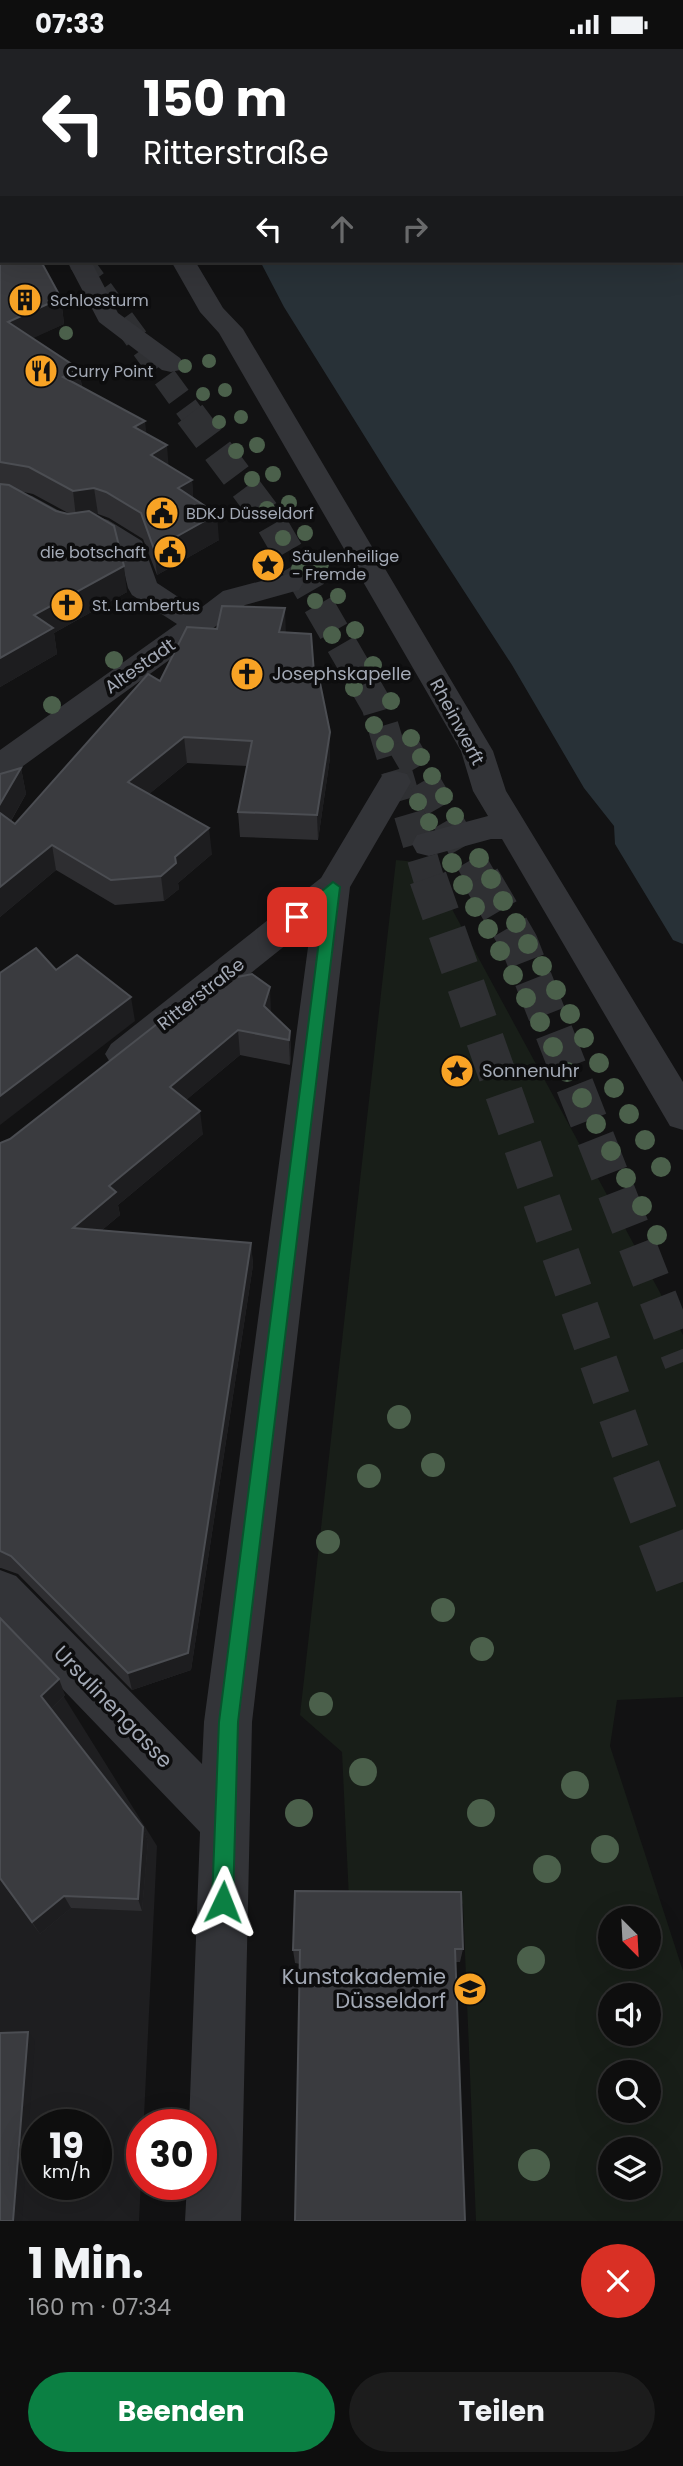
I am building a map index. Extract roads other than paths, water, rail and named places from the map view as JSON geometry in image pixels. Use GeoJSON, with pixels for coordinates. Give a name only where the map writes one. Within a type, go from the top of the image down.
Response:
{"type":"FeatureCollection","features":[{"type":"Feature","properties":{"kind":"street","name":"Rheinwerft"},"geometry":{"type":"LineString","coordinates":[[184,263],[213,312],[230,329],[477,751],[514,849],[683,1115]]}},
{"type":"Feature","properties":{"kind":"street"},"geometry":{"type":"LineString","coordinates":[[94,272],[108,317],[171,364]]}},
{"type":"Feature","properties":{"kind":"street"},"geometry":{"type":"LineString","coordinates":[[0,498],[22,502],[71,529],[98,526],[132,547],[143,588],[199,624]]}},
{"type":"Feature","properties":{"kind":"street","name":"Altestadt"},"geometry":{"type":"LineString","coordinates":[[0,766],[234,598],[288,583]]}},
{"type":"Feature","properties":{"kind":"street"},"geometry":{"type":"LineString","coordinates":[[214,2221],[229,1722],[333,887],[395,782]]}},
{"type":"Feature","properties":{"kind":"street"},"geometry":{"type":"LineString","coordinates":[[429,845],[495,826],[514,849]]}},
{"type":"Feature","properties":{"kind":"street","name":"Ritterstraße"},"geometry":{"type":"LineString","coordinates":[[95,1076],[261,947],[333,887]]}},
{"type":"Feature","properties":{"kind":"street","name":"Ursulinengasse"},"geometry":{"type":"LineString","coordinates":[[0,1592],[225,1822]]}},
{"type":"Feature","properties":{"kind":"tunnel"},"geometry":{"type":"LineString","coordinates":[[81,263],[192,415]]}},
{"type":"Feature","properties":{"kind":"tunnel"},"geometry":{"type":"LineString","coordinates":[[190,414],[269,519],[377,706],[429,880]]}},
{"type":"Feature","properties":{"kind":"tunnel"},"geometry":{"type":"LineString","coordinates":[[401,741],[482,880]]}},
{"type":"Feature","properties":{"kind":"tunnel"},"geometry":{"type":"LineString","coordinates":[[428,878],[637,1471]]}},
{"type":"Feature","properties":{"kind":"tunnel"},"geometry":{"type":"LineString","coordinates":[[481,878],[519,943],[683,1362]]}},
{"type":"Feature","properties":{"kind":"tunnel"},"geometry":{"type":"LineString","coordinates":[[636,1469],[683,1593]]}},
{"type":"Feature","properties":{"kind":"place","name":"Schlossturm"},"geometry":{"type":"Point","coordinates":[25,300]}},
{"type":"Feature","properties":{"kind":"place","name":"Curry Point"},"geometry":{"type":"Point","coordinates":[41,371]}},
{"type":"Feature","properties":{"kind":"place","name":"BDKJ Düsseldorf"},"geometry":{"type":"Point","coordinates":[162,513]}},
{"type":"Feature","properties":{"kind":"place","name":"die botschaft"},"geometry":{"type":"Point","coordinates":[170,552]}},
{"type":"Feature","properties":{"kind":"place","name":"Säulenheilige - Fremde"},"geometry":{"type":"Point","coordinates":[268,565]}},
{"type":"Feature","properties":{"kind":"place","name":"St. Lambertus"},"geometry":{"type":"Point","coordinates":[67,605]}},
{"type":"Feature","properties":{"kind":"place","name":"Josephskapelle"},"geometry":{"type":"Point","coordinates":[247,674]}},
{"type":"Feature","properties":{"kind":"place","name":"Sonnenuhr"},"geometry":{"type":"Point","coordinates":[457,1071]}},
{"type":"Feature","properties":{"kind":"place","name":"Kunstakademie Düsseldorf"},"geometry":{"type":"Point","coordinates":[470,1989]}}]}
